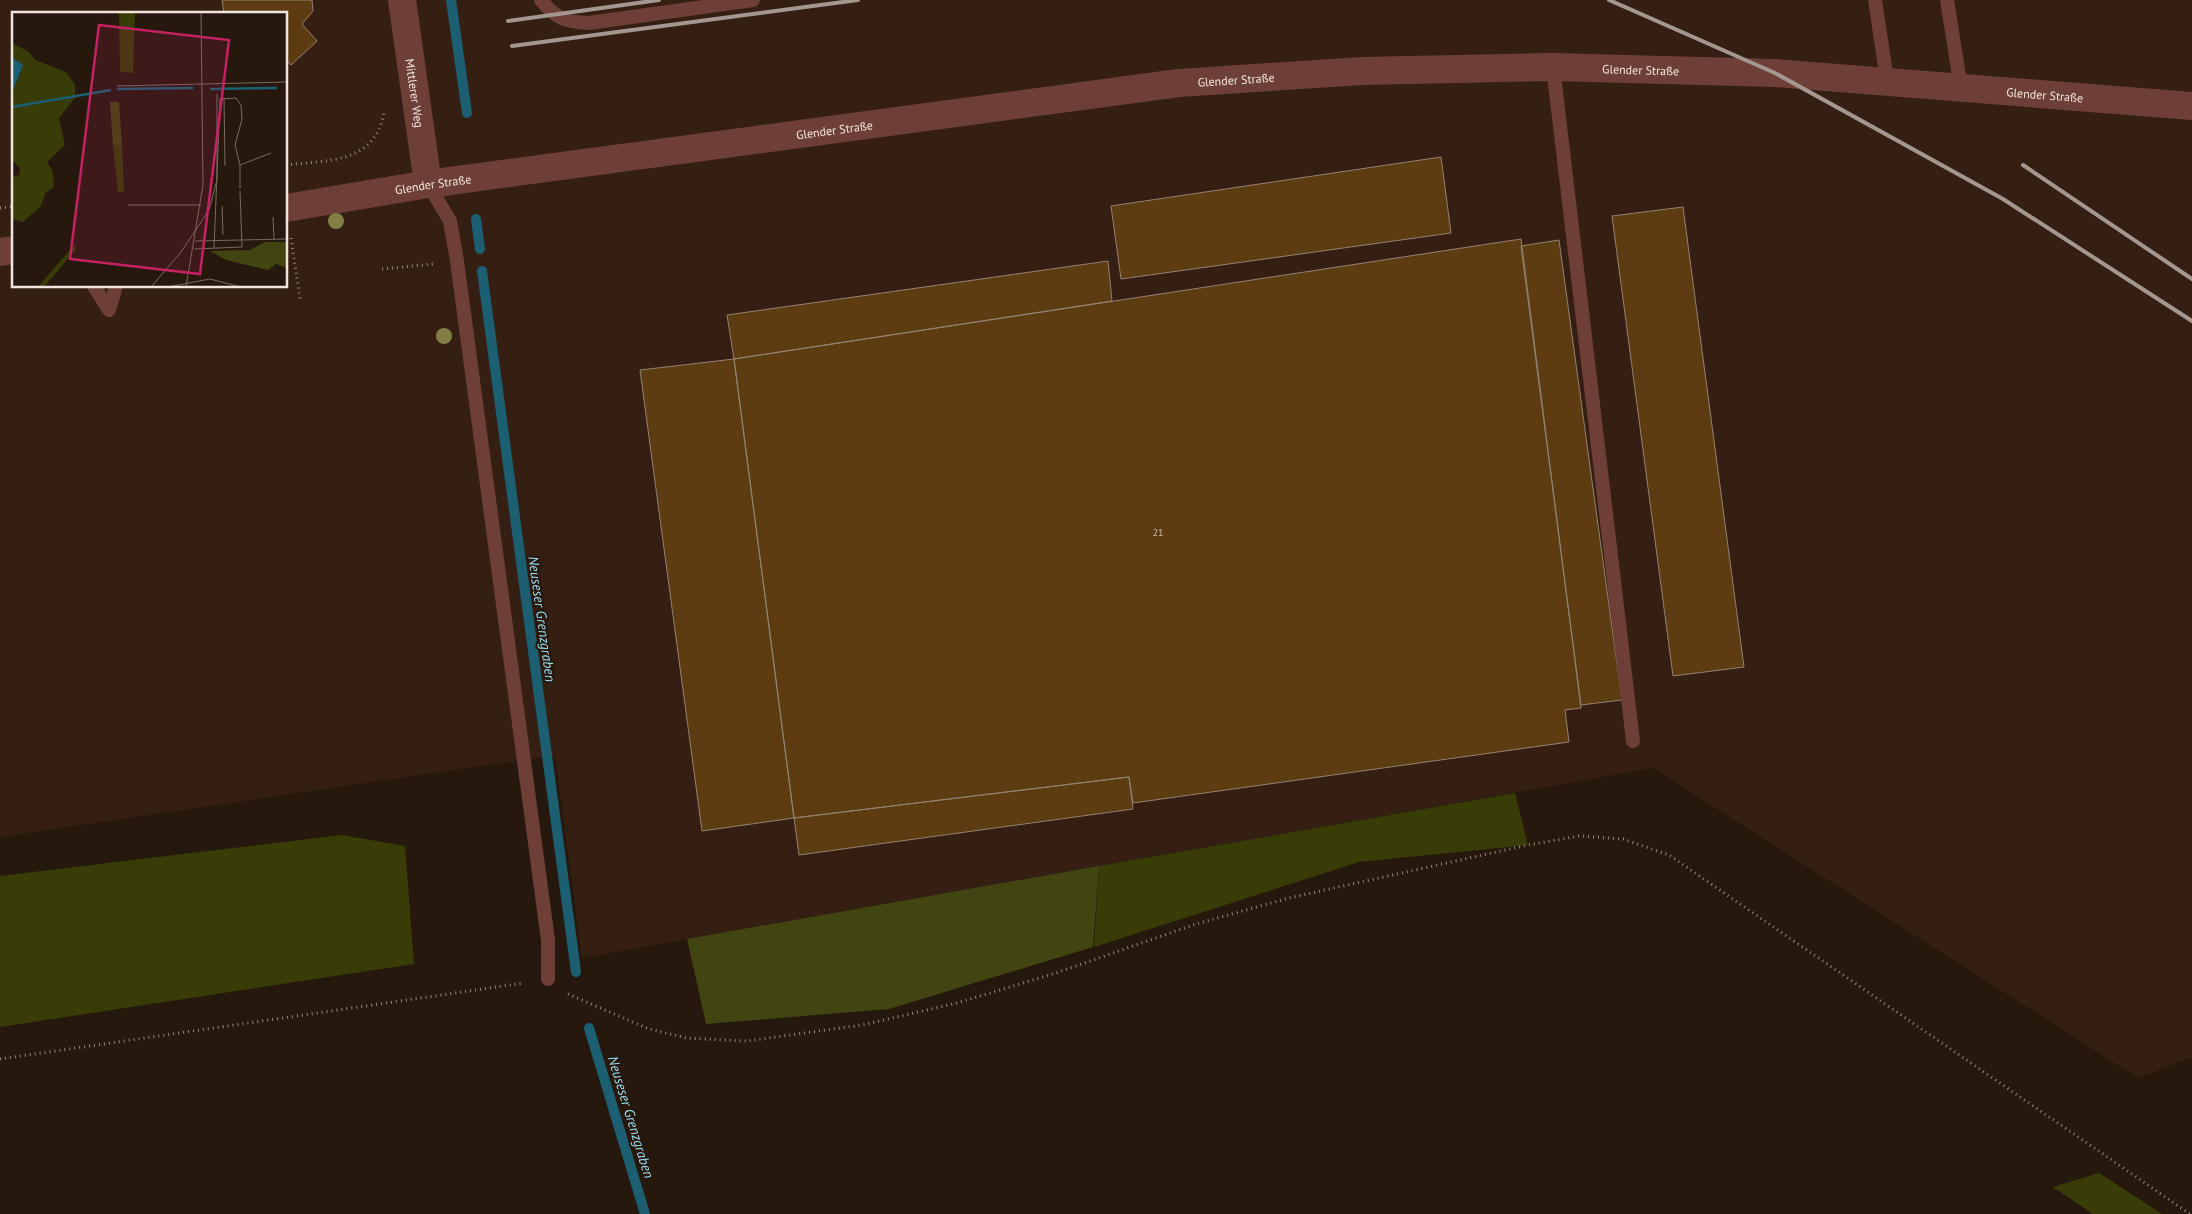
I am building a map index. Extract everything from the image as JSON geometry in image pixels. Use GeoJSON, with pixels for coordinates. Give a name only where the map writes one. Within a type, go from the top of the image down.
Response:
{"type":"FeatureCollection","features":[{"type":"Feature","properties":{"kind":"street","name":"Mittlerer Weg"},"geometry":{"type":"LineString","coordinates":[[402,0],[428,184]]}},
{"type":"Feature","properties":{"kind":"street","name":"Glender Straße"},"geometry":{"type":"LineString","coordinates":[[288,208],[428,184],[1179,84],[1362,70],[1553,67],[1775,73],[1887,80],[1961,88],[2192,106]]}},
{"type":"Feature","properties":{"kind":"lane"},"geometry":{"type":"LineString","coordinates":[[541,0],[553,15],[570,22],[589,23],[753,0]]}},
{"type":"Feature","properties":{"kind":"lane"},"geometry":{"type":"LineString","coordinates":[[1875,0],[1887,80]]}},
{"type":"Feature","properties":{"kind":"lane"},"geometry":{"type":"LineString","coordinates":[[1947,0],[1961,88]]}},
{"type":"Feature","properties":{"kind":"lane"},"geometry":{"type":"LineString","coordinates":[[1553,67],[1633,741]]}},
{"type":"Feature","properties":{"kind":"lane"},"geometry":{"type":"LineString","coordinates":[[428,184],[450,222],[457,261],[548,940],[548,979]]}},
{"type":"Feature","properties":{"kind":"lane"},"geometry":{"type":"LineString","coordinates":[[95,288],[109,310],[115,288]]}},
{"type":"Feature","properties":{"kind":"path"},"geometry":{"type":"LineString","coordinates":[[288,165],[348,158],[368,147],[382,126],[386,103]]}},
{"type":"Feature","properties":{"kind":"path"},"geometry":{"type":"LineString","coordinates":[[288,215],[300,299]]}},
{"type":"Feature","properties":{"kind":"path"},"geometry":{"type":"LineString","coordinates":[[382,269],[457,261]]}},
{"type":"Feature","properties":{"kind":"path"},"geometry":{"type":"LineString","coordinates":[[0,1059],[548,979],[572,997],[649,1030],[688,1038],[747,1041],[862,1025],[956,1003],[1053,974],[1196,924],[1289,898],[1528,845],[1579,836],[1624,838],[1668,855],[2190,1214]]}},
{"type":"Feature","properties":{"kind":"shaded area"},"geometry":{"type":"Polygon","coordinates":[[[0,0],[2192,0],[2192,1057],[2138,1078],[1653,768],[582,958],[555,755],[0,837],[0,0]]]}},
{"type":"Feature","properties":{"kind":"green space"},"geometry":{"type":"Polygon","coordinates":[[[1515,793],[1528,845],[1359,862],[1094,947],[1099,866],[1515,793]]]}},
{"type":"Feature","properties":{"kind":"green space"},"geometry":{"type":"Polygon","coordinates":[[[342,835],[405,846],[414,964],[0,1027],[0,876],[342,835]]]}},
{"type":"Feature","properties":{"kind":"green space"},"geometry":{"type":"Polygon","coordinates":[[[1099,866],[1093,947],[889,1009],[706,1024],[687,939],[1099,866]]]}},
{"type":"Feature","properties":{"kind":"green space"},"geometry":{"type":"Polygon","coordinates":[[[2099,1173],[2162,1214],[2093,1214],[2053,1187],[2099,1173]]]}},
{"type":"Feature","properties":{"kind":"building"},"geometry":{"type":"Polygon","coordinates":[[[222,0],[312,0],[313,11],[302,24],[317,41],[291,65],[288,62],[288,12],[224,12],[222,0]]]}},
{"type":"Feature","properties":{"kind":"building"},"geometry":{"type":"Polygon","coordinates":[[[1441,157],[1451,233],[1121,279],[1111,206],[1441,157]]]}},
{"type":"Feature","properties":{"kind":"building"},"geometry":{"type":"Polygon","coordinates":[[[1683,207],[1744,667],[1673,676],[1612,216],[1683,207]]]}},
{"type":"Feature","properties":{"kind":"building"},"geometry":{"type":"Polygon","coordinates":[[[1521,239],[1581,708],[1565,710],[1569,742],[1133,803],[1129,777],[794,818],[734,359],[1521,239]]]}},
{"type":"Feature","properties":{"kind":"building"},"geometry":{"type":"Polygon","coordinates":[[[1559,240],[1622,700],[1581,705],[1521,246],[1559,240]]]}},
{"type":"Feature","properties":{"kind":"building"},"geometry":{"type":"Polygon","coordinates":[[[1108,261],[1112,301],[734,359],[727,315],[1108,261]]]}},
{"type":"Feature","properties":{"kind":"building"},"geometry":{"type":"Polygon","coordinates":[[[734,359],[794,818],[702,831],[640,370],[734,359]]]}},
{"type":"Feature","properties":{"kind":"building"},"geometry":{"type":"Polygon","coordinates":[[[1129,777],[1133,809],[799,855],[794,818],[1129,777]]]}},
{"type":"Feature","properties":{"kind":"waterway","name":"Neuseser Grenzgraben"},"geometry":{"type":"LineString","coordinates":[[451,0],[467,113]]}},
{"type":"Feature","properties":{"kind":"waterway","name":"Neuseser Grenzgraben"},"geometry":{"type":"LineString","coordinates":[[476,219],[480,249]]}},
{"type":"Feature","properties":{"kind":"waterway","name":"Neuseser Grenzgraben"},"geometry":{"type":"LineString","coordinates":[[482,271],[576,972]]}},
{"type":"Feature","properties":{"kind":"waterway","name":"Neuseser Grenzgraben"},"geometry":{"type":"LineString","coordinates":[[589,1028],[645,1214]]}},
{"type":"Feature","properties":{"kind":"railway"},"geometry":{"type":"LineString","coordinates":[[508,21],[659,0]]}},
{"type":"Feature","properties":{"kind":"railway"},"geometry":{"type":"LineString","coordinates":[[512,46],[858,0]]}},
{"type":"Feature","properties":{"kind":"railway"},"geometry":{"type":"LineString","coordinates":[[1609,0],[1775,73],[2003,199],[2192,321]]}},
{"type":"Feature","properties":{"kind":"railway"},"geometry":{"type":"LineString","coordinates":[[2023,165],[2192,279]]}}]}
